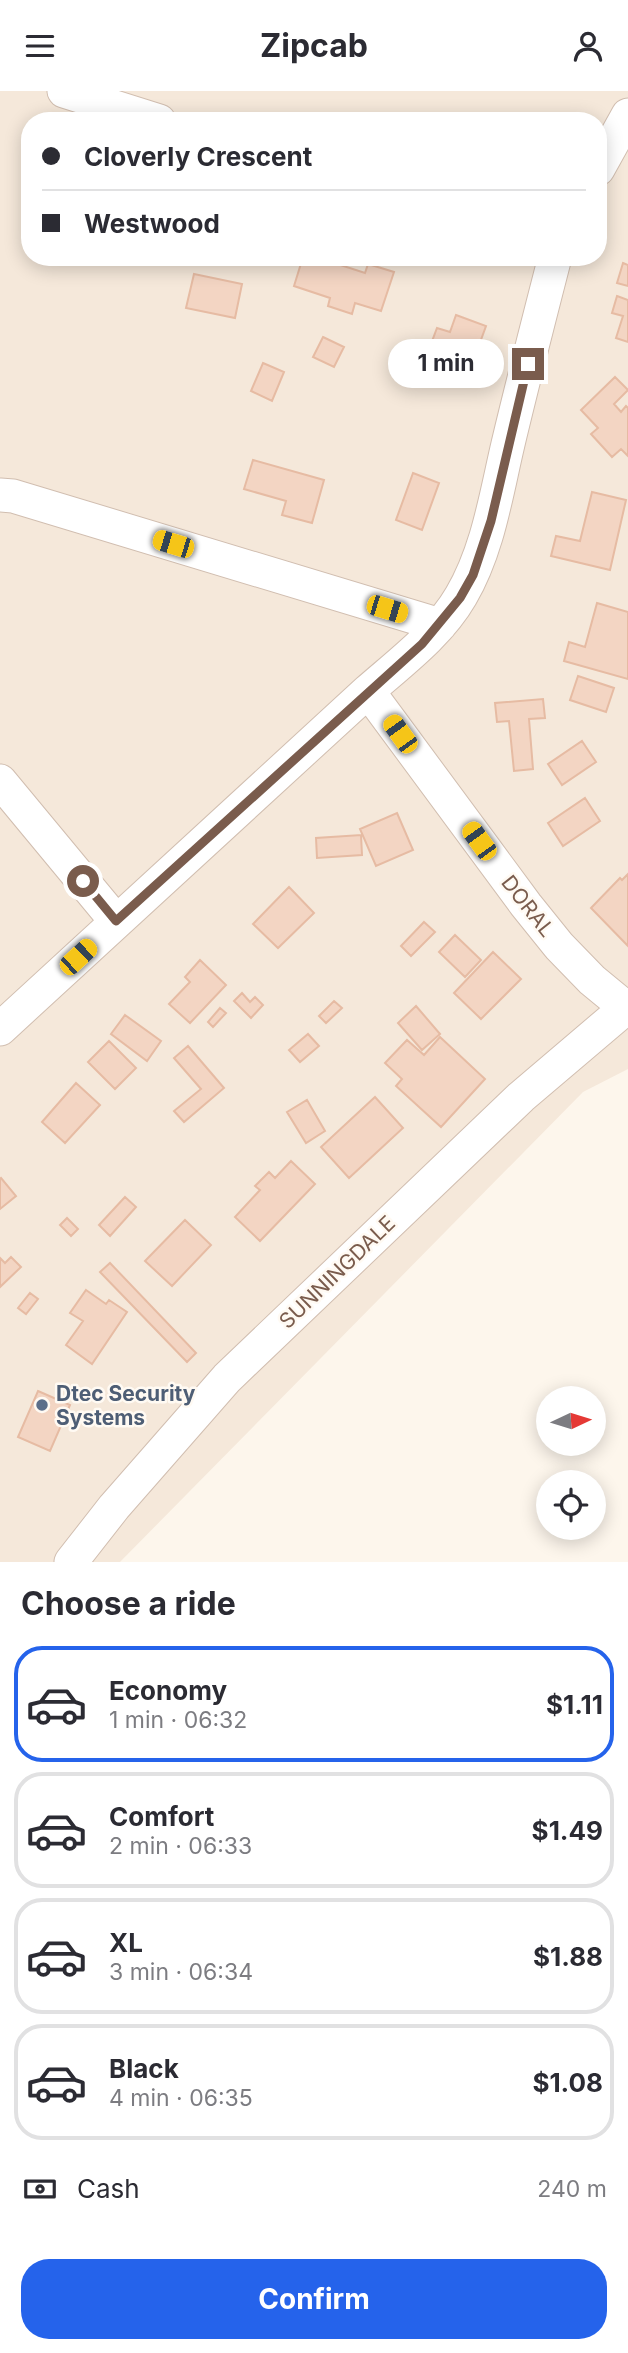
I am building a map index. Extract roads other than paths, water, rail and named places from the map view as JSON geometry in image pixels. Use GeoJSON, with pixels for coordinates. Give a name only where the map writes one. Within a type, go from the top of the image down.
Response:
{"type":"FeatureCollection","features":[{"type":"Feature","properties":{"kind":"street"},"geometry":{"type":"LineString","coordinates":[[64,91],[130,112]]}},
{"type":"Feature","properties":{"kind":"street"},"geometry":{"type":"LineString","coordinates":[[607,153],[628,115]]}},
{"type":"Feature","properties":{"kind":"street"},"geometry":{"type":"LineString","coordinates":[[0,1030],[116,921],[422,644],[460,598],[473,575],[491,521],[553,266]]}},
{"type":"Feature","properties":{"kind":"street"},"geometry":{"type":"LineString","coordinates":[[0,495],[13,496],[440,625]]}},
{"type":"Feature","properties":{"kind":"street","name":"DORAL"},"geometry":{"type":"LineString","coordinates":[[368,691],[559,946],[592,980],[627,1007]]}},
{"type":"Feature","properties":{"kind":"street"},"geometry":{"type":"LineString","coordinates":[[0,781],[116,921]]}},
{"type":"Feature","properties":{"kind":"street","name":"SUNNINGDALE"},"geometry":{"type":"LineString","coordinates":[[71,1562],[114,1507],[227,1378],[521,1097],[627,1007]]}},
{"type":"Feature","properties":{"kind":"place","name":"Dtec Security Systems"},"geometry":{"type":"Point","coordinates":[42,1405]}}]}
